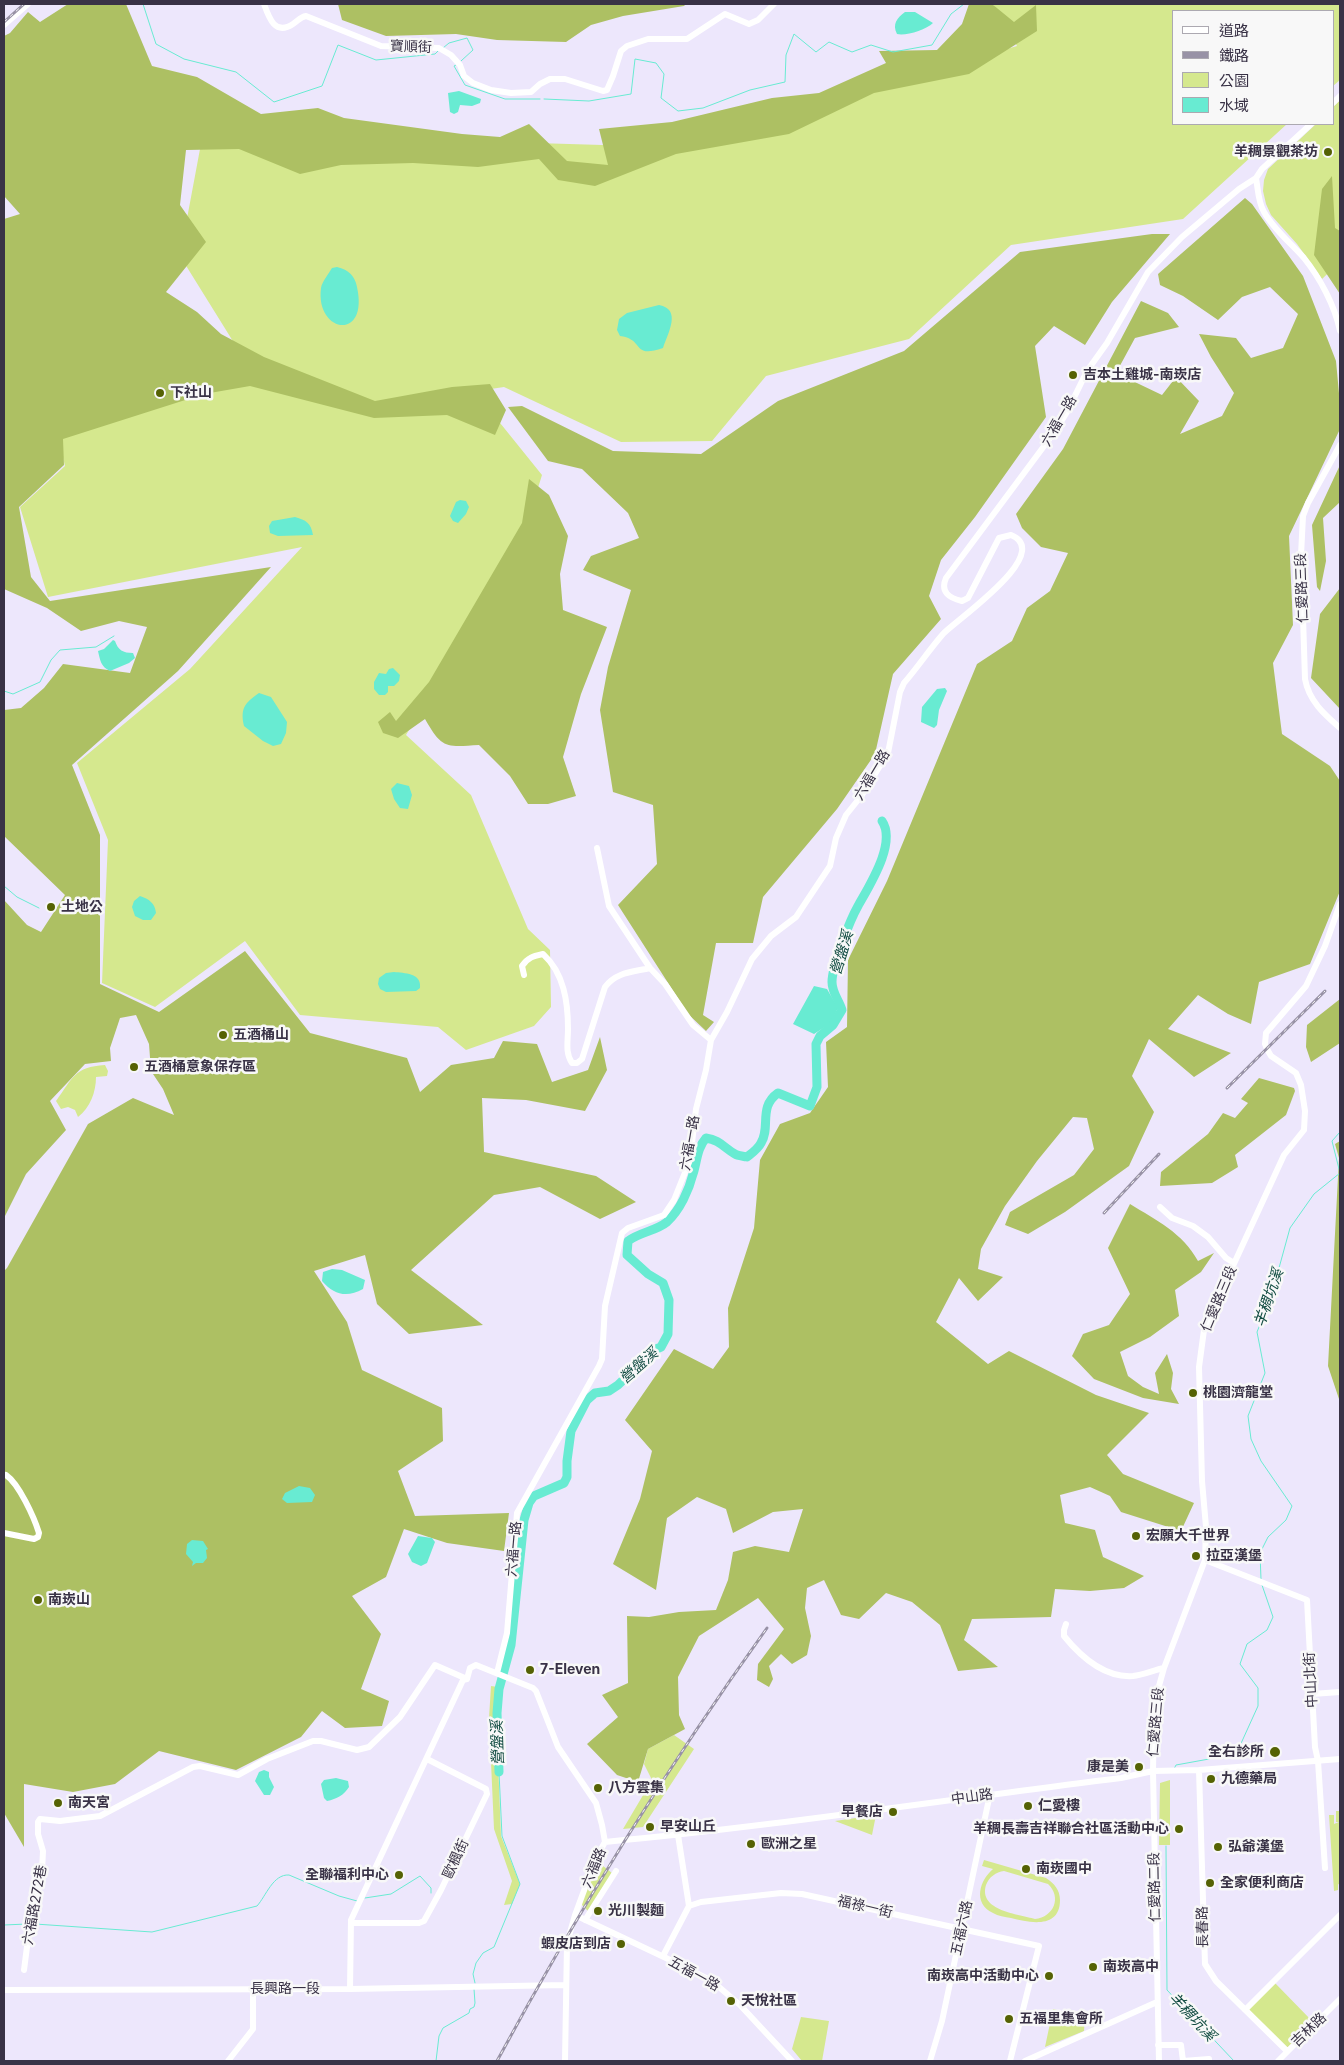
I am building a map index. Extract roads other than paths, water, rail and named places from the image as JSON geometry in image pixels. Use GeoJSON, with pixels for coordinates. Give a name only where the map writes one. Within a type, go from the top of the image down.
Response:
{"type":"FeatureCollection","features":[{"type":"Feature","properties":{"kind":"street"},"geometry":{"type":"LineString","coordinates":[[4,25],[28,4]]}},
{"type":"Feature","properties":{"kind":"street","name":"寶順街"},"geometry":{"type":"LineString","coordinates":[[264,4],[270,20],[276,27],[282,29],[292,25],[302,16],[306,16],[381,46],[439,48],[451,55],[460,65],[464,76],[473,83],[491,90],[512,94],[531,92],[540,84],[550,79],[565,79],[603,91],[607,90],[614,76],[621,51],[626,46],[648,39],[687,39],[725,14],[749,24],[758,20],[774,4]]}},
{"type":"Feature","properties":{"kind":"street","name":"六福一路"},"geometry":{"type":"LineString","coordinates":[[497,1673],[506,1633],[517,1513],[602,1359],[605,1306],[622,1232],[664,1215],[683,1182],[690,1160],[696,1109],[711,1040],[752,960],[771,936],[796,917],[830,866],[836,838],[846,816],[862,795],[888,753],[900,692],[904,683],[944,634],[990,595],[1020,557],[1023,552],[1022,543],[1011,535],[999,538],[968,598],[962,600],[948,595],[944,591],[943,584],[946,578],[1056,430],[1087,371],[1148,272],[1182,237],[1256,178],[1262,169],[1310,125]]}},
{"type":"Feature","properties":{"kind":"street"},"geometry":{"type":"LineString","coordinates":[[1256,178],[1263,210],[1272,224],[1313,271],[1335,314],[1340,331]]}},
{"type":"Feature","properties":{"kind":"street","name":"仁愛路三段"},"geometry":{"type":"LineString","coordinates":[[1340,445],[1308,503],[1301,529],[1301,555],[1304,679],[1307,692],[1321,710],[1340,728]]}},
{"type":"Feature","properties":{"kind":"street"},"geometry":{"type":"LineString","coordinates":[[597,848],[609,906],[650,968],[665,984],[693,1025],[711,1040]]}},
{"type":"Feature","properties":{"kind":"street","name":"仁愛路三段"},"geometry":{"type":"LineString","coordinates":[[1153,1771],[1155,1704],[1164,1668],[1205,1560],[1206,1527],[1202,1481],[1199,1368],[1204,1330],[1284,1155],[1304,1130],[1306,1121],[1301,1085],[1296,1074],[1288,1066],[1271,1056],[1265,1044],[1266,1033],[1306,986],[1340,904]]}},
{"type":"Feature","properties":{"kind":"street"},"geometry":{"type":"LineString","coordinates":[[524,975],[522,966],[526,960],[533,956],[544,954],[553,963],[560,978],[565,997],[567,1056],[572,1063],[577,1063],[582,1059],[608,982],[621,974],[650,968]]}},
{"type":"Feature","properties":{"kind":"street"},"geometry":{"type":"LineString","coordinates":[[1160,1207],[1172,1218],[1193,1226],[1208,1237],[1226,1258],[1234,1263]]}},
{"type":"Feature","properties":{"kind":"street"},"geometry":{"type":"LineString","coordinates":[[4,1533],[34,1539],[38,1538],[39,1533],[24,1498],[11,1478],[6,1475]]}},
{"type":"Feature","properties":{"kind":"street","name":"中山北街"},"geometry":{"type":"LineString","coordinates":[[1205,1560],[1307,1600],[1315,1747],[1318,1761],[1325,1868]]}},
{"type":"Feature","properties":{"kind":"street"},"geometry":{"type":"LineString","coordinates":[[1066,1624],[1064,1636],[1095,1666],[1118,1675],[1133,1676],[1164,1668]]}},
{"type":"Feature","properties":{"kind":"street","name":"六福路272巷"},"geometry":{"type":"LineString","coordinates":[[24,1970],[28,1939],[42,1871],[43,1851],[38,1834],[38,1822],[40,1819],[60,1821],[100,1816],[193,1767],[200,1766],[238,1775],[267,1759],[313,1741],[321,1741],[357,1750],[369,1747],[400,1718],[435,1665],[467,1679]]}},
{"type":"Feature","properties":{"kind":"street"},"geometry":{"type":"LineString","coordinates":[[350,1989],[350,1923],[463,1680],[467,1679],[470,1668],[476,1665],[497,1673]]}},
{"type":"Feature","properties":{"kind":"street","name":"六福路"},"geometry":{"type":"LineString","coordinates":[[497,1673],[536,1691],[558,1747],[596,1803],[605,1842],[596,1858],[567,1943],[565,2061]]}},
{"type":"Feature","properties":{"kind":"street"},"geometry":{"type":"LineString","coordinates":[[1312,1694],[1340,1692]]}},
{"type":"Feature","properties":{"kind":"street","name":"歐楓街"},"geometry":{"type":"LineString","coordinates":[[350,1923],[419,1923],[424,1921],[442,1890],[483,1803],[487,1794],[486,1789],[427,1759]]}},
{"type":"Feature","properties":{"kind":"street","name":"中山路"},"geometry":{"type":"LineString","coordinates":[[605,1842],[678,1835],[1121,1778],[1153,1771],[1199,1770],[1340,1759]]}},
{"type":"Feature","properties":{"kind":"street","name":"長春路"},"geometry":{"type":"LineString","coordinates":[[1199,1770],[1205,1964],[1216,1981],[1287,2052]]}},
{"type":"Feature","properties":{"kind":"street","name":"仁愛路二段"},"geometry":{"type":"LineString","coordinates":[[1153,1771],[1159,2061]]}},
{"type":"Feature","properties":{"kind":"street","name":"五福六路"},"geometry":{"type":"LineString","coordinates":[[930,2061],[942,2021],[990,1794]]}},
{"type":"Feature","properties":{"kind":"street"},"geometry":{"type":"LineString","coordinates":[[663,1956],[689,1906],[678,1835]]}},
{"type":"Feature","properties":{"kind":"street"},"geometry":{"type":"LineString","coordinates":[[585,1920],[616,1871]]}},
{"type":"Feature","properties":{"kind":"street","name":"福祿一街"},"geometry":{"type":"LineString","coordinates":[[689,1906],[700,1902],[781,1893],[802,1894],[1039,1946],[1010,2061]]}},
{"type":"Feature","properties":{"kind":"street","name":"五福一路"},"geometry":{"type":"LineString","coordinates":[[575,1915],[706,1977],[722,1988],[740,2005],[792,2061]]}},
{"type":"Feature","properties":{"kind":"street"},"geometry":{"type":"LineString","coordinates":[[1245,2010],[1340,1915]]}},
{"type":"Feature","properties":{"kind":"street","name":"長興路一段"},"geometry":{"type":"LineString","coordinates":[[4,1990],[350,1989],[565,1985]]}},
{"type":"Feature","properties":{"kind":"street"},"geometry":{"type":"LineString","coordinates":[[228,2061],[253,2029],[253,1989]]}},
{"type":"Feature","properties":{"kind":"street","name":"吉林路"},"geometry":{"type":"LineString","coordinates":[[1278,2061],[1340,1999]]}},
{"type":"Feature","properties":{"kind":"street"},"geometry":{"type":"LineString","coordinates":[[1025,2061],[1157,2002]]}},
{"type":"Feature","properties":{"kind":"street"},"geometry":{"type":"LineString","coordinates":[[1158,2045],[1181,2045],[1183,2061],[1210,2059]]}},
{"type":"Feature","properties":{"kind":"water"},"geometry":{"type":"Polygon","coordinates":[[[905,12],[915,12],[933,23],[916,32],[897,34],[896,22],[905,12]]]}},
{"type":"Feature","properties":{"kind":"water"},"geometry":{"type":"Polygon","coordinates":[[[459,91],[481,99],[480,103],[472,106],[460,105],[458,112],[454,114],[450,112],[448,93],[459,91]]]}},
{"type":"Feature","properties":{"kind":"water"},"geometry":{"type":"Polygon","coordinates":[[[337,267],[351,274],[355,280],[359,305],[356,317],[349,323],[341,325],[333,322],[326,315],[321,303],[323,283],[332,268],[337,267]]]}},
{"type":"Feature","properties":{"kind":"water"},"geometry":{"type":"Polygon","coordinates":[[[659,305],[666,307],[672,316],[670,329],[663,348],[653,351],[642,350],[633,341],[620,336],[617,330],[619,319],[627,313],[659,305]]]}},
{"type":"Feature","properties":{"kind":"water"},"geometry":{"type":"Polygon","coordinates":[[[460,500],[466,501],[469,507],[458,523],[453,521],[450,516],[456,502],[460,500]]]}},
{"type":"Feature","properties":{"kind":"water"},"geometry":{"type":"Polygon","coordinates":[[[295,517],[307,523],[313,535],[278,536],[270,533],[269,526],[272,521],[295,517]]]}},
{"type":"Feature","properties":{"kind":"water"},"geometry":{"type":"Polygon","coordinates":[[[113,640],[119,649],[124,652],[133,653],[135,658],[129,663],[110,671],[100,660],[98,651],[104,649],[113,640]]]}},
{"type":"Feature","properties":{"kind":"water"},"geometry":{"type":"Polygon","coordinates":[[[393,668],[400,675],[399,681],[394,686],[388,686],[388,692],[385,695],[379,695],[374,689],[374,682],[379,673],[386,674],[389,669],[393,668]]]}},
{"type":"Feature","properties":{"kind":"water"},"geometry":{"type":"Polygon","coordinates":[[[945,688],[947,691],[939,710],[937,725],[934,728],[921,722],[922,707],[937,689],[945,688]]]}},
{"type":"Feature","properties":{"kind":"water"},"geometry":{"type":"Polygon","coordinates":[[[259,693],[271,697],[287,722],[286,733],[281,744],[273,746],[263,741],[244,726],[243,710],[247,703],[259,693]]]}},
{"type":"Feature","properties":{"kind":"water"},"geometry":{"type":"Polygon","coordinates":[[[397,783],[409,786],[412,795],[408,809],[400,808],[394,799],[391,789],[397,783]]]}},
{"type":"Feature","properties":{"kind":"water"},"geometry":{"type":"Polygon","coordinates":[[[140,896],[153,904],[156,913],[151,920],[143,920],[135,916],[132,907],[134,901],[140,896]]]}},
{"type":"Feature","properties":{"kind":"water"},"geometry":{"type":"Polygon","coordinates":[[[394,972],[412,975],[418,979],[420,988],[416,991],[386,992],[380,989],[378,984],[379,978],[386,973],[394,972]]]}},
{"type":"Feature","properties":{"kind":"water"},"geometry":{"type":"Polygon","coordinates":[[[814,986],[827,989],[838,1008],[831,1023],[814,1034],[793,1024],[814,986]]]}},
{"type":"Feature","properties":{"kind":"water"},"geometry":{"type":"Polygon","coordinates":[[[332,1269],[342,1270],[365,1280],[363,1289],[352,1294],[341,1294],[331,1289],[322,1281],[323,1272],[332,1269]]]}},
{"type":"Feature","properties":{"kind":"water"},"geometry":{"type":"Polygon","coordinates":[[[299,1486],[310,1488],[315,1495],[312,1502],[287,1503],[282,1499],[285,1493],[299,1486]]]}},
{"type":"Feature","properties":{"kind":"water"},"geometry":{"type":"Polygon","coordinates":[[[418,1536],[432,1538],[435,1542],[427,1563],[421,1566],[412,1562],[408,1554],[418,1536]]]}},
{"type":"Feature","properties":{"kind":"water"},"geometry":{"type":"Polygon","coordinates":[[[192,1540],[203,1541],[208,1549],[206,1550],[207,1558],[203,1563],[196,1563],[192,1566],[193,1562],[186,1554],[187,1544],[192,1540]]]}},
{"type":"Feature","properties":{"kind":"water"},"geometry":{"type":"Polygon","coordinates":[[[264,1770],[269,1772],[269,1777],[274,1787],[270,1795],[264,1795],[255,1781],[259,1772],[264,1770]]]}},
{"type":"Feature","properties":{"kind":"water"},"geometry":{"type":"Polygon","coordinates":[[[336,1778],[348,1781],[349,1787],[340,1796],[327,1801],[324,1798],[321,1784],[324,1780],[336,1778]]]}},
{"type":"Feature","properties":{"kind":"waterway"},"geometry":{"type":"LineString","coordinates":[[143,4],[156,44],[184,59],[236,72],[274,102],[322,86],[338,45],[376,60],[435,54],[438,51]]}},
{"type":"Feature","properties":{"kind":"waterway"},"geometry":{"type":"LineString","coordinates":[[544,99],[589,101],[631,94],[635,59],[656,63],[664,74],[661,98],[678,111],[703,108],[750,90],[785,82],[786,55],[794,34],[816,52],[829,42],[852,52],[871,45],[893,52],[932,45],[951,14],[964,4]]}},
{"type":"Feature","properties":{"kind":"waterway"},"geometry":{"type":"LineString","coordinates":[[443,48],[449,43],[467,38],[473,50],[461,61]]}},
{"type":"Feature","properties":{"kind":"waterway"},"geometry":{"type":"LineString","coordinates":[[456,65],[454,66],[465,85],[505,99],[540,99]]}},
{"type":"Feature","properties":{"kind":"waterway"},"geometry":{"type":"LineString","coordinates":[[4,691],[13,694],[40,682],[51,660],[60,650],[96,647],[114,636]]}},
{"type":"Feature","properties":{"kind":"waterway","name":"營盤溪"},"geometry":{"type":"LineString","coordinates":[[499,1772],[497,1713],[499,1689],[511,1645],[524,1520],[529,1503],[534,1496],[564,1483],[567,1477],[571,1431],[587,1400],[595,1393],[609,1391],[618,1385],[654,1350],[661,1347],[668,1334],[669,1300],[663,1283],[648,1274],[627,1255],[628,1241],[663,1225],[676,1212],[686,1193],[699,1151],[706,1138],[718,1142],[736,1155],[747,1157],[757,1149],[764,1137],[768,1104],[778,1093],[810,1106],[817,1087],[816,1044],[820,1036],[833,1025],[842,1010],[832,986],[835,965],[851,922],[884,852],[886,830],[882,821]]}},
{"type":"Feature","properties":{"kind":"waterway"},"geometry":{"type":"LineString","coordinates":[[4,886],[17,897],[39,908]]}},
{"type":"Feature","properties":{"kind":"waterway","name":"羊稠坑溪"},"geometry":{"type":"LineString","coordinates":[[1261,1579],[1260,1553],[1268,1537],[1286,1520],[1292,1506],[1261,1461],[1251,1439],[1248,1416],[1265,1373],[1257,1332],[1271,1297],[1290,1228],[1314,1194],[1340,1173],[1332,1141],[1340,1132]]}},
{"type":"Feature","properties":{"kind":"waterway","name":"羊稠坑溪"},"geometry":{"type":"LineString","coordinates":[[1174,1769],[1176,1765],[1209,1759],[1238,1750],[1258,1706],[1258,1688],[1240,1664],[1247,1644],[1267,1630],[1273,1617],[1262,1585]]}},
{"type":"Feature","properties":{"kind":"waterway","name":"營盤溪"},"geometry":{"type":"LineString","coordinates":[[475,1983],[473,1974],[476,1963],[483,1953],[494,1947],[520,1884],[502,1836],[499,1772]]}},
{"type":"Feature","properties":{"kind":"waterway","name":"羊稠坑溪"},"geometry":{"type":"LineString","coordinates":[[1166,1846],[1167,1990],[1234,2061]]}},
{"type":"Feature","properties":{"kind":"waterway"},"geometry":{"type":"LineString","coordinates":[[35,1924],[152,1932],[257,1906],[274,1882],[283,1876],[289,1875],[339,1896],[357,1901]]}},
{"type":"Feature","properties":{"kind":"waterway"},"geometry":{"type":"LineString","coordinates":[[365,1898],[391,1894],[420,1876],[431,1888],[431,1893]]}},
{"type":"Feature","properties":{"kind":"waterway"},"geometry":{"type":"LineString","coordinates":[[4,1925],[27,1924]]}},
{"type":"Feature","properties":{"kind":"waterway","name":"營盤溪"},"geometry":{"type":"LineString","coordinates":[[436,2061],[439,2036],[443,2028],[469,2013],[470,2009],[474,2007],[474,1989]]}},
{"type":"Feature","properties":{"kind":"railway"},"geometry":{"type":"LineString","coordinates":[[4,22],[24,4]]}},
{"type":"Feature","properties":{"kind":"railway"},"geometry":{"type":"LineString","coordinates":[[1227,1088],[1325,991]]}},
{"type":"Feature","properties":{"kind":"railway"},"geometry":{"type":"LineString","coordinates":[[1104,1213],[1159,1154]]}},
{"type":"Feature","properties":{"kind":"railway"},"geometry":{"type":"LineString","coordinates":[[497,2061],[559,1949],[625,1840],[694,1733],[767,1628]]}},
{"type":"Feature","properties":{"kind":"place","name":"羊稠景觀茶坊"},"geometry":{"type":"Point","coordinates":[1328,152]}},
{"type":"Feature","properties":{"kind":"place","name":"吉本土雞城-南崁店"},"geometry":{"type":"Point","coordinates":[1073,375]}},
{"type":"Feature","properties":{"kind":"place","name":"下社山"},"geometry":{"type":"Point","coordinates":[160,393]}},
{"type":"Feature","properties":{"kind":"place","name":"土地公"},"geometry":{"type":"Point","coordinates":[51,907]}},
{"type":"Feature","properties":{"kind":"place","name":"五酒桶山"},"geometry":{"type":"Point","coordinates":[223,1035]}},
{"type":"Feature","properties":{"kind":"place","name":"五酒桶意象保存區"},"geometry":{"type":"Point","coordinates":[134,1067]}},
{"type":"Feature","properties":{"kind":"place","name":"桃園濟龍堂"},"geometry":{"type":"Point","coordinates":[1193,1393]}},
{"type":"Feature","properties":{"kind":"place","name":"宏願大千世界"},"geometry":{"type":"Point","coordinates":[1136,1536]}},
{"type":"Feature","properties":{"kind":"place","name":"拉亞漢堡"},"geometry":{"type":"Point","coordinates":[1196,1556]}},
{"type":"Feature","properties":{"kind":"place","name":"南崁山"},"geometry":{"type":"Point","coordinates":[38,1600]}},
{"type":"Feature","properties":{"kind":"place","name":"7-Eleven"},"geometry":{"type":"Point","coordinates":[530,1670]}},
{"type":"Feature","properties":{"kind":"place","name":"全右診所"},"geometry":{"type":"Point","coordinates":[1275,1752]}},
{"type":"Feature","properties":{"kind":"place","name":"康是美"},"geometry":{"type":"Point","coordinates":[1139,1767]}},
{"type":"Feature","properties":{"kind":"place","name":"九德藥局"},"geometry":{"type":"Point","coordinates":[1211,1779]}},
{"type":"Feature","properties":{"kind":"place","name":"八方雲集"},"geometry":{"type":"Point","coordinates":[598,1788]}},
{"type":"Feature","properties":{"kind":"place","name":"南天宮"},"geometry":{"type":"Point","coordinates":[58,1803]}},
{"type":"Feature","properties":{"kind":"place","name":"仁愛樓"},"geometry":{"type":"Point","coordinates":[1028,1806]}},
{"type":"Feature","properties":{"kind":"place","name":"早餐店"},"geometry":{"type":"Point","coordinates":[893,1812]}},
{"type":"Feature","properties":{"kind":"place","name":"早安山丘"},"geometry":{"type":"Point","coordinates":[650,1827]}},
{"type":"Feature","properties":{"kind":"place","name":"羊稠長壽吉祥聯合社區活動中心"},"geometry":{"type":"Point","coordinates":[1179,1829]}},
{"type":"Feature","properties":{"kind":"place","name":"歐洲之星"},"geometry":{"type":"Point","coordinates":[751,1844]}},
{"type":"Feature","properties":{"kind":"place","name":"弘爺漢堡"},"geometry":{"type":"Point","coordinates":[1218,1847]}},
{"type":"Feature","properties":{"kind":"place","name":"南崁國中"},"geometry":{"type":"Point","coordinates":[1026,1869]}},
{"type":"Feature","properties":{"kind":"place","name":"全聯福利中心"},"geometry":{"type":"Point","coordinates":[399,1875]}},
{"type":"Feature","properties":{"kind":"place","name":"全家便利商店"},"geometry":{"type":"Point","coordinates":[1210,1883]}},
{"type":"Feature","properties":{"kind":"place","name":"光川製麵"},"geometry":{"type":"Point","coordinates":[598,1911]}},
{"type":"Feature","properties":{"kind":"place","name":"蝦皮店到店"},"geometry":{"type":"Point","coordinates":[621,1944]}},
{"type":"Feature","properties":{"kind":"place","name":"南崁高中"},"geometry":{"type":"Point","coordinates":[1093,1967]}},
{"type":"Feature","properties":{"kind":"place","name":"南崁高中活動中心"},"geometry":{"type":"Point","coordinates":[1049,1976]}},
{"type":"Feature","properties":{"kind":"place","name":"天悅社區"},"geometry":{"type":"Point","coordinates":[731,2001]}},
{"type":"Feature","properties":{"kind":"place","name":"五福里集會所"},"geometry":{"type":"Point","coordinates":[1009,2019]}}]}
